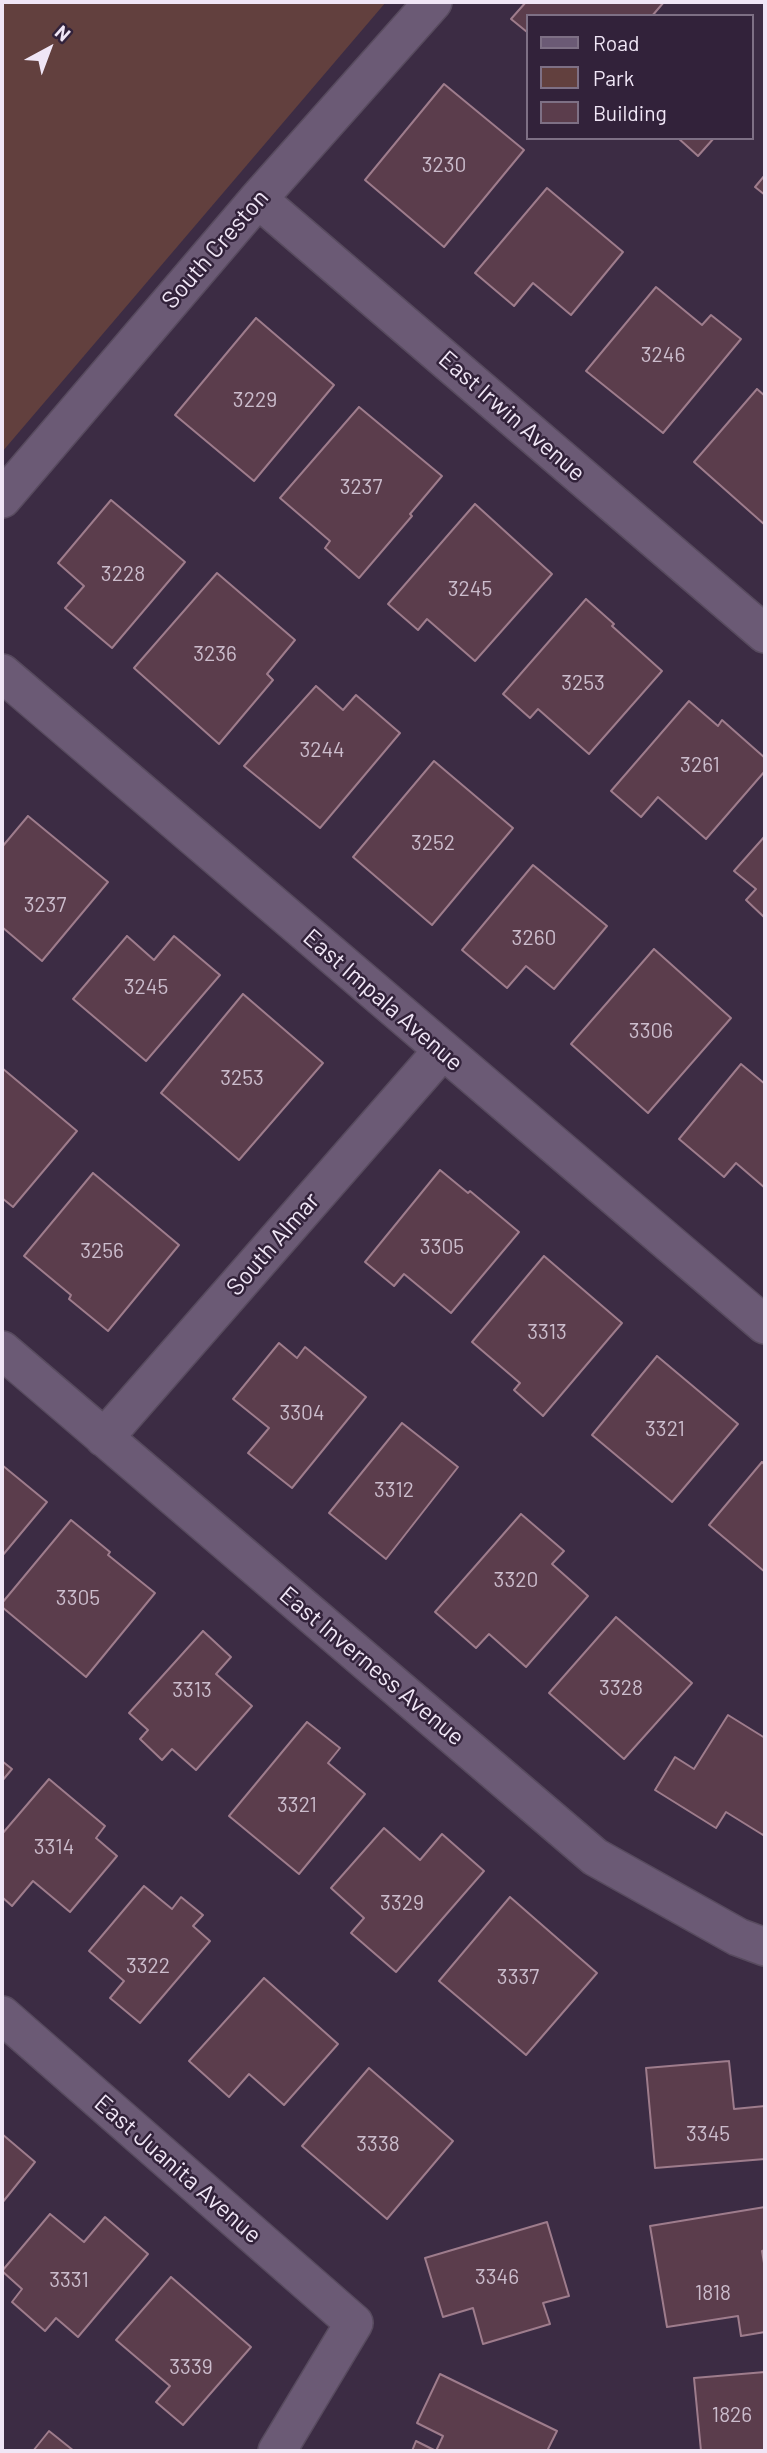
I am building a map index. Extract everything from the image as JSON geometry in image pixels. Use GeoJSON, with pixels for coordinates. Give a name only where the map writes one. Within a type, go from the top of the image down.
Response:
{"type":"FeatureCollection","features":[{"type":"Feature","properties":{"kind":"street","name":"South Creston"},"geometry":{"type":"LineString","coordinates":[[2,499],[258,199],[432,2]]}},
{"type":"Feature","properties":{"kind":"street","name":"East Irwin Avenue"},"geometry":{"type":"LineString","coordinates":[[258,199],[765,634]]}},
{"type":"Feature","properties":{"kind":"street","name":"East Impala Avenue"},"geometry":{"type":"LineString","coordinates":[[2,673],[765,1325]]}},
{"type":"Feature","properties":{"kind":"street","name":"South Almar"},"geometry":{"type":"LineString","coordinates":[[104,1438],[442,1051]]}},
{"type":"Feature","properties":{"kind":"street","name":"East Inverness Avenue"},"geometry":{"type":"LineString","coordinates":[[2,1350],[595,1857],[738,1937],[765,1947]]}},
{"type":"Feature","properties":{"kind":"street","name":"East Juanita Avenue"},"geometry":{"type":"LineString","coordinates":[[2,2015],[354,2323],[277,2451]]}},
{"type":"Feature","properties":{"kind":"green space"},"geometry":{"type":"Polygon","coordinates":[[[6,2],[386,2],[2,452],[2,6],[6,2]]]}},
{"type":"Feature","properties":{"kind":"building"},"geometry":{"type":"Polygon","coordinates":[[[526,2],[664,2],[654,14],[526,14],[526,31],[511,19],[526,2]]]}},
{"type":"Feature","properties":{"kind":"building"},"geometry":{"type":"Polygon","coordinates":[[[444,84],[524,150],[444,247],[365,180],[444,84]]]}},
{"type":"Feature","properties":{"kind":"building"},"geometry":{"type":"Polygon","coordinates":[[[680,140],[712,140],[698,156],[680,140]]]}},
{"type":"Feature","properties":{"kind":"building"},"geometry":{"type":"Polygon","coordinates":[[[765,175],[765,195],[755,187],[765,175]]]}},
{"type":"Feature","properties":{"kind":"building"},"geometry":{"type":"Polygon","coordinates":[[[547,188],[623,252],[571,315],[533,283],[514,306],[475,273],[547,188]]]}},
{"type":"Feature","properties":{"kind":"building"},"geometry":{"type":"Polygon","coordinates":[[[656,287],[702,325],[711,315],[741,339],[663,433],[586,371],[656,287]]]}},
{"type":"Feature","properties":{"kind":"building"},"geometry":{"type":"Polygon","coordinates":[[[256,318],[334,385],[254,481],[175,415],[256,318]]]}},
{"type":"Feature","properties":{"kind":"building"},"geometry":{"type":"Polygon","coordinates":[[[757,389],[765,396],[765,525],[694,462],[757,389]]]}},
{"type":"Feature","properties":{"kind":"building"},"geometry":{"type":"Polygon","coordinates":[[[359,407],[442,476],[359,578],[325,548],[330,541],[280,498],[359,407]]]}},
{"type":"Feature","properties":{"kind":"building"},"geometry":{"type":"Polygon","coordinates":[[[111,500],[185,562],[112,648],[65,608],[84,586],[58,563],[111,500]]]}},
{"type":"Feature","properties":{"kind":"building"},"geometry":{"type":"Polygon","coordinates":[[[475,504],[552,574],[475,661],[427,619],[418,630],[388,604],[475,504]]]}},
{"type":"Feature","properties":{"kind":"building"},"geometry":{"type":"Polygon","coordinates":[[[217,573],[295,640],[267,674],[273,680],[219,744],[134,668],[217,573]]]}},
{"type":"Feature","properties":{"kind":"building"},"geometry":{"type":"Polygon","coordinates":[[[586,599],[662,671],[589,754],[538,709],[530,718],[503,694],[586,599]]]}},
{"type":"Feature","properties":{"kind":"building"},"geometry":{"type":"Polygon","coordinates":[[[316,686],[343,710],[356,695],[400,733],[320,828],[244,766],[316,686]]]}},
{"type":"Feature","properties":{"kind":"building"},"geometry":{"type":"Polygon","coordinates":[[[689,701],[718,726],[722,720],[765,758],[765,771],[706,839],[658,797],[641,817],[611,791],[689,701]]]}},
{"type":"Feature","properties":{"kind":"building"},"geometry":{"type":"Polygon","coordinates":[[[434,761],[513,828],[432,925],[353,857],[434,761]]]}},
{"type":"Feature","properties":{"kind":"building"},"geometry":{"type":"Polygon","coordinates":[[[28,816],[108,882],[42,961],[2,927],[2,847],[28,816]]]}},
{"type":"Feature","properties":{"kind":"building"},"geometry":{"type":"Polygon","coordinates":[[[765,836],[765,918],[746,900],[756,889],[734,871],[765,836]]]}},
{"type":"Feature","properties":{"kind":"building"},"geometry":{"type":"Polygon","coordinates":[[[533,865],[607,926],[554,989],[526,966],[507,988],[462,950],[533,865]]]}},
{"type":"Feature","properties":{"kind":"building"},"geometry":{"type":"Polygon","coordinates":[[[127,936],[154,960],[174,936],[220,975],[146,1061],[73,999],[127,936]]]}},
{"type":"Feature","properties":{"kind":"building"},"geometry":{"type":"Polygon","coordinates":[[[654,949],[731,1018],[648,1113],[571,1044],[654,949]]]}},
{"type":"Feature","properties":{"kind":"building"},"geometry":{"type":"Polygon","coordinates":[[[243,994],[323,1063],[239,1160],[161,1093],[243,994]]]}},
{"type":"Feature","properties":{"kind":"building"},"geometry":{"type":"Polygon","coordinates":[[[741,1064],[765,1084],[765,1188],[736,1163],[724,1177],[679,1139],[741,1064]]]}},
{"type":"Feature","properties":{"kind":"building"},"geometry":{"type":"Polygon","coordinates":[[[2,1068],[77,1131],[13,1207],[2,1198],[2,1068]]]}},
{"type":"Feature","properties":{"kind":"building"},"geometry":{"type":"Polygon","coordinates":[[[440,1170],[519,1232],[451,1313],[404,1274],[394,1286],[365,1262],[440,1170]]]}},
{"type":"Feature","properties":{"kind":"building"},"geometry":{"type":"Polygon","coordinates":[[[93,1173],[179,1245],[108,1331],[69,1299],[71,1295],[24,1256],[93,1173]]]}},
{"type":"Feature","properties":{"kind":"building"},"geometry":{"type":"Polygon","coordinates":[[[544,1256],[622,1323],[543,1416],[514,1390],[520,1383],[472,1342],[544,1256]]]}},
{"type":"Feature","properties":{"kind":"building"},"geometry":{"type":"Polygon","coordinates":[[[279,1343],[297,1358],[305,1347],[366,1397],[292,1488],[248,1453],[269,1428],[233,1399],[279,1343]]]}},
{"type":"Feature","properties":{"kind":"building"},"geometry":{"type":"Polygon","coordinates":[[[657,1356],[738,1424],[672,1502],[592,1435],[657,1356]]]}},
{"type":"Feature","properties":{"kind":"building"},"geometry":{"type":"Polygon","coordinates":[[[402,1423],[458,1467],[386,1559],[329,1513],[402,1423]]]}},
{"type":"Feature","properties":{"kind":"building"},"geometry":{"type":"Polygon","coordinates":[[[762,1462],[765,1465],[765,1572],[709,1525],[762,1462]]]}},
{"type":"Feature","properties":{"kind":"building"},"geometry":{"type":"Polygon","coordinates":[[[2,1465],[47,1502],[2,1556],[2,1465]]]}},
{"type":"Feature","properties":{"kind":"building"},"geometry":{"type":"Polygon","coordinates":[[[521,1514],[564,1551],[552,1564],[588,1596],[526,1667],[489,1634],[476,1648],[435,1612],[521,1514]]]}},
{"type":"Feature","properties":{"kind":"building"},"geometry":{"type":"Polygon","coordinates":[[[71,1520],[110,1552],[108,1555],[155,1593],[86,1677],[2,1607],[2,1603],[71,1520]]]}},
{"type":"Feature","properties":{"kind":"building"},"geometry":{"type":"Polygon","coordinates":[[[616,1617],[692,1683],[624,1759],[549,1693],[616,1617]]]}},
{"type":"Feature","properties":{"kind":"building"},"geometry":{"type":"Polygon","coordinates":[[[203,1631],[231,1657],[216,1674],[252,1706],[196,1770],[172,1749],[162,1760],[140,1739],[148,1730],[129,1713],[203,1631]]]}},
{"type":"Feature","properties":{"kind":"building"},"geometry":{"type":"Polygon","coordinates":[[[728,1715],[765,1738],[763,1835],[726,1812],[716,1828],[655,1790],[675,1757],[694,1769],[728,1715]]]}},
{"type":"Feature","properties":{"kind":"building"},"geometry":{"type":"Polygon","coordinates":[[[307,1722],[340,1748],[328,1763],[365,1794],[299,1874],[229,1816],[307,1722]]]}},
{"type":"Feature","properties":{"kind":"building"},"geometry":{"type":"Polygon","coordinates":[[[2,1761],[12,1769],[2,1781],[2,1761]]]}},
{"type":"Feature","properties":{"kind":"building"},"geometry":{"type":"Polygon","coordinates":[[[49,1779],[105,1826],[96,1838],[117,1856],[70,1912],[33,1881],[12,1906],[2,1897],[2,1834],[49,1779]]]}},
{"type":"Feature","properties":{"kind":"building"},"geometry":{"type":"Polygon","coordinates":[[[384,1828],[420,1860],[442,1834],[484,1871],[396,1972],[351,1933],[364,1918],[331,1888],[384,1828]]]}},
{"type":"Feature","properties":{"kind":"building"},"geometry":{"type":"Polygon","coordinates":[[[144,1886],[172,1909],[181,1897],[203,1915],[193,1926],[210,1941],[140,2023],[110,1998],[124,1981],[89,1951],[144,1886]]]}},
{"type":"Feature","properties":{"kind":"building"},"geometry":{"type":"Polygon","coordinates":[[[510,1897],[597,1973],[526,2055],[439,1981],[510,1897]]]}},
{"type":"Feature","properties":{"kind":"building"},"geometry":{"type":"Polygon","coordinates":[[[264,1978],[338,2044],[284,2105],[249,2074],[229,2097],[189,2061],[264,1978]]]}},
{"type":"Feature","properties":{"kind":"building"},"geometry":{"type":"Polygon","coordinates":[[[729,2061],[734,2109],[765,2106],[765,2159],[655,2168],[646,2068],[729,2061]]]}},
{"type":"Feature","properties":{"kind":"building"},"geometry":{"type":"Polygon","coordinates":[[[369,2068],[453,2141],[387,2219],[302,2146],[369,2068]]]}},
{"type":"Feature","properties":{"kind":"building"},"geometry":{"type":"Polygon","coordinates":[[[2,2134],[35,2162],[2,2203],[2,2134]]]}},
{"type":"Feature","properties":{"kind":"building"},"geometry":{"type":"Polygon","coordinates":[[[765,2207],[765,2250],[762,2251],[765,2269],[765,2332],[741,2336],[738,2316],[667,2327],[650,2226],[765,2207]]]}},
{"type":"Feature","properties":{"kind":"building"},"geometry":{"type":"Polygon","coordinates":[[[50,2214],[84,2242],[105,2217],[148,2254],[78,2337],[56,2318],[45,2331],[12,2302],[22,2289],[2,2271],[50,2214]]]}},
{"type":"Feature","properties":{"kind":"building"},"geometry":{"type":"Polygon","coordinates":[[[547,2222],[569,2296],[543,2303],[550,2324],[483,2344],[473,2308],[443,2317],[425,2258],[547,2222]]]}},
{"type":"Feature","properties":{"kind":"building"},"geometry":{"type":"Polygon","coordinates":[[[171,2277],[251,2347],[183,2425],[156,2402],[170,2386],[116,2340],[171,2277]]]}},
{"type":"Feature","properties":{"kind":"building"},"geometry":{"type":"Polygon","coordinates":[[[765,2372],[765,2451],[701,2451],[694,2378],[765,2372]]]}},
{"type":"Feature","properties":{"kind":"building"},"geometry":{"type":"Polygon","coordinates":[[[440,2374],[557,2431],[547,2451],[436,2451],[443,2436],[417,2423],[440,2374]]]}},
{"type":"Feature","properties":{"kind":"building"},"geometry":{"type":"Polygon","coordinates":[[[49,2431],[74,2451],[33,2451],[49,2431]]]}},
{"type":"Feature","properties":{"kind":"building"},"geometry":{"type":"Polygon","coordinates":[[[416,2441],[436,2451],[412,2451],[416,2441]]]}}]}
